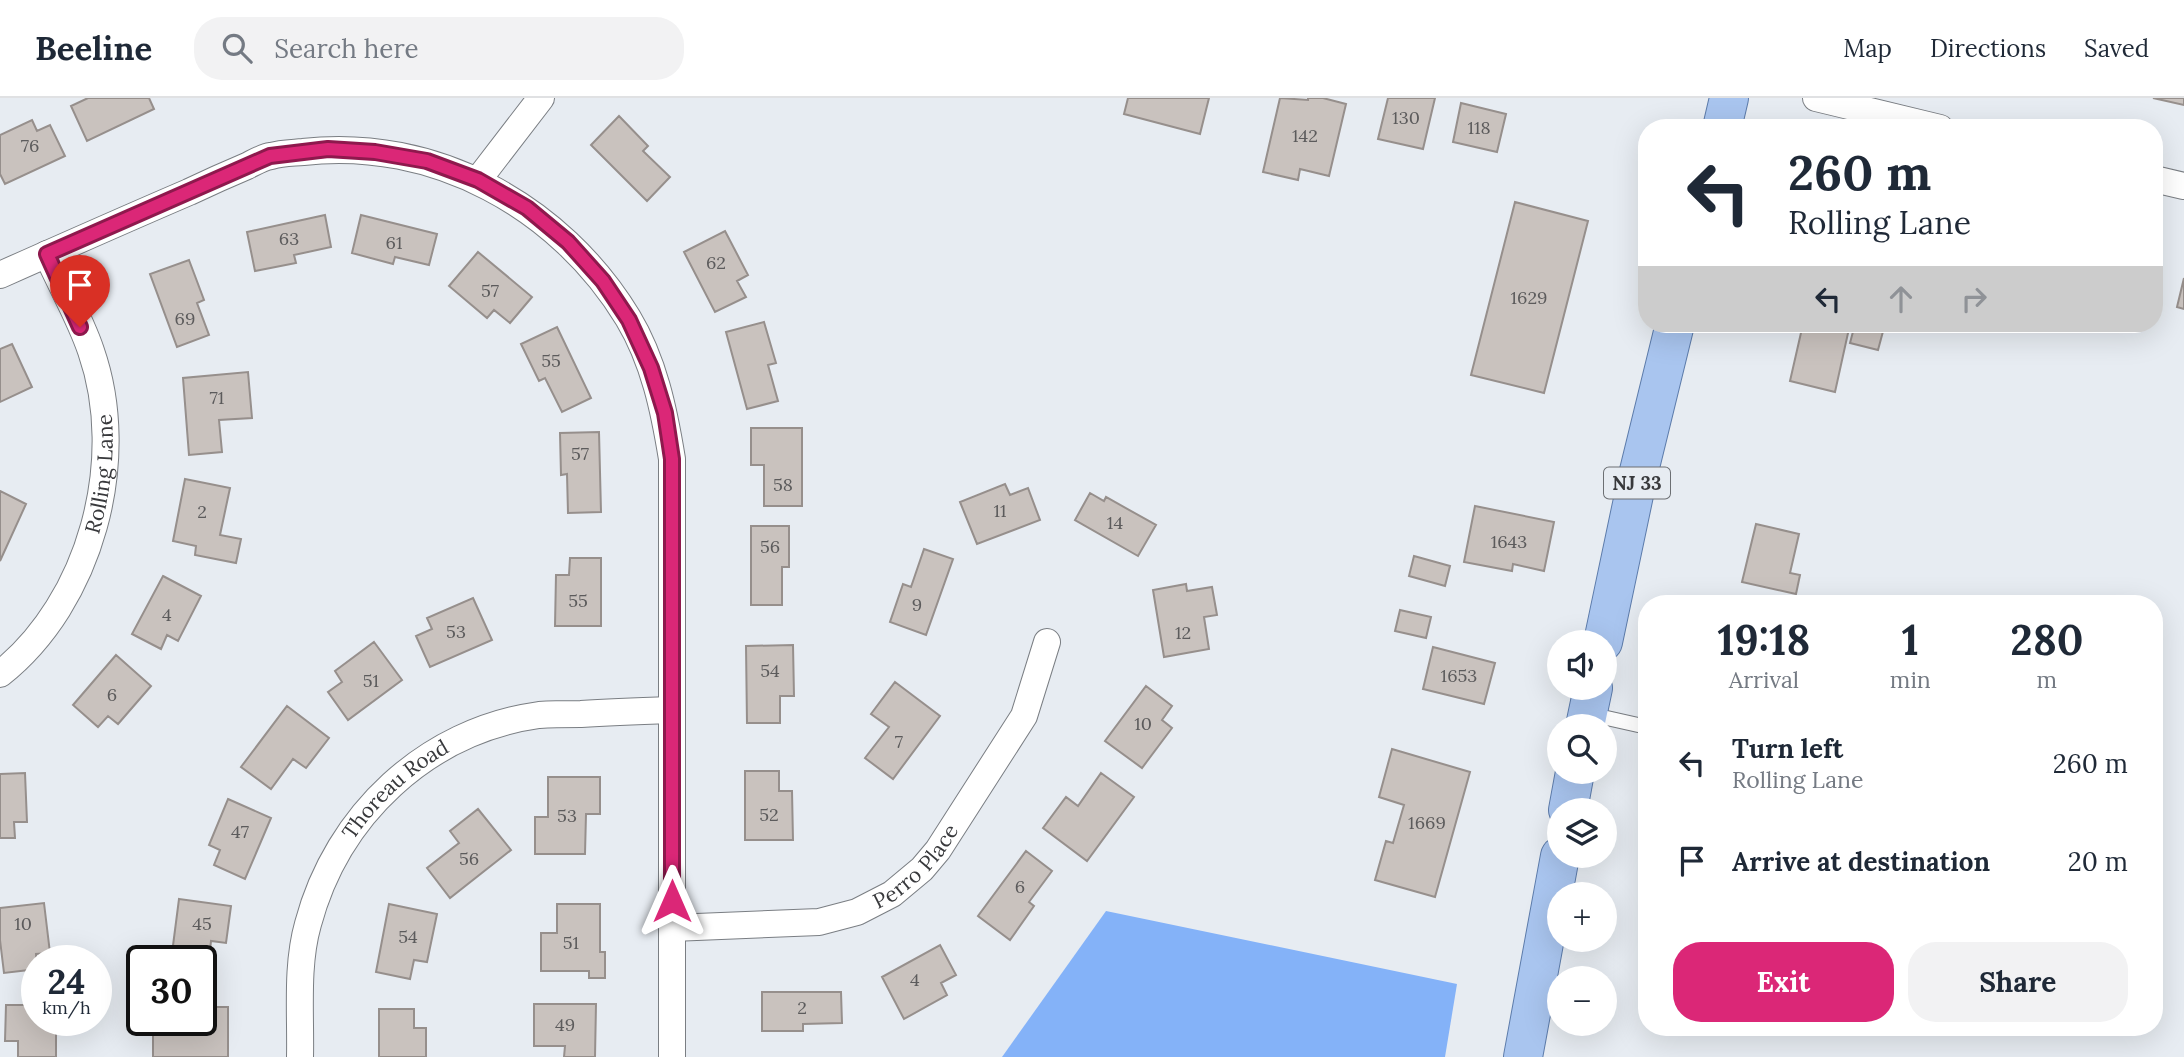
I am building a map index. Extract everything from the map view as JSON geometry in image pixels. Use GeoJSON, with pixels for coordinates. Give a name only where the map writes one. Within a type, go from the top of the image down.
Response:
{"type":"FeatureCollection","features":[{"type":"Feature","properties":{"kind":"main road"},"geometry":{"type":"LineString","coordinates":[[1724,119],[1729,98]]}},
{"type":"Feature","properties":{"kind":"main road","name":"NJ 33"},"geometry":{"type":"LineString","coordinates":[[1606,630],[1639,471],[1673,333]]}},
{"type":"Feature","properties":{"kind":"main road"},"geometry":{"type":"LineString","coordinates":[[1523,1057],[1558,868]]}},
{"type":"Feature","properties":{"kind":"street"},"geometry":{"type":"LineString","coordinates":[[478,180],[541,98]]}},
{"type":"Feature","properties":{"kind":"street"},"geometry":{"type":"LineString","coordinates":[[1816,98],[1903,119]]}},
{"type":"Feature","properties":{"kind":"street"},"geometry":{"type":"LineString","coordinates":[[0,275],[270,156],[328,149],[375,152],[427,161],[478,180],[527,208],[568,242],[603,281],[629,320],[651,368],[665,413],[672,459],[672,1057]]}},
{"type":"Feature","properties":{"kind":"street"},"geometry":{"type":"LineString","coordinates":[[2163,181],[2184,186]]}},
{"type":"Feature","properties":{"kind":"street","name":"Rolling Lane"},"geometry":{"type":"LineString","coordinates":[[0,674],[10,667],[45,628],[71,587],[89,544],[102,498],[106,451],[102,398],[91,351],[47,254]]}},
{"type":"Feature","properties":{"kind":"street","name":"Perro Place"},"geometry":{"type":"LineString","coordinates":[[672,928],[819,922],[857,912],[892,894],[922,869],[938,850],[1024,716],[1047,642]]}},
{"type":"Feature","properties":{"kind":"street","name":"Thoreau Road"},"geometry":{"type":"LineString","coordinates":[[300,1057],[301,963],[307,925],[323,880],[338,851],[372,803],[411,767],[448,744],[492,726],[539,715],[672,710]]}},
{"type":"Feature","properties":{"kind":"lane"},"geometry":{"type":"LineString","coordinates":[[1589,709],[1638,724]]}},
{"type":"Feature","properties":{"kind":"shaded area"},"geometry":{"type":"Polygon","coordinates":[[[1106,911],[1457,984],[1445,1057],[1002,1057],[1106,911]]]}},
{"type":"Feature","properties":{"kind":"building"},"geometry":{"type":"Polygon","coordinates":[[[88,98],[149,98],[154,109],[87,141],[71,106],[88,98]]]}},
{"type":"Feature","properties":{"kind":"building"},"geometry":{"type":"Polygon","coordinates":[[[1128,98],[1209,98],[1200,134],[1124,114],[1128,98]]]}},
{"type":"Feature","properties":{"kind":"building"},"geometry":{"type":"Polygon","coordinates":[[[1280,98],[1323,98],[1346,104],[1329,176],[1300,169],[1298,180],[1263,172],[1280,98]]]}},
{"type":"Feature","properties":{"kind":"building"},"geometry":{"type":"Polygon","coordinates":[[[1388,98],[1435,98],[1423,149],[1378,139],[1388,98]]]}},
{"type":"Feature","properties":{"kind":"building"},"geometry":{"type":"Polygon","coordinates":[[[2153,98],[2184,98],[2184,105],[2153,98]]]}},
{"type":"Feature","properties":{"kind":"building"},"geometry":{"type":"Polygon","coordinates":[[[1461,103],[1506,114],[1497,152],[1453,142],[1461,103]]]}},
{"type":"Feature","properties":{"kind":"building"},"geometry":{"type":"Polygon","coordinates":[[[619,116],[648,146],[643,151],[670,177],[647,201],[591,145],[619,116]]]}},
{"type":"Feature","properties":{"kind":"building"},"geometry":{"type":"Polygon","coordinates":[[[32,120],[37,131],[50,125],[65,156],[5,184],[0,174],[0,135],[32,120]]]}},
{"type":"Feature","properties":{"kind":"building"},"geometry":{"type":"Polygon","coordinates":[[[1515,202],[1588,221],[1544,393],[1471,375],[1515,202]]]}},
{"type":"Feature","properties":{"kind":"building"},"geometry":{"type":"Polygon","coordinates":[[[325,215],[331,247],[294,255],[296,263],[255,271],[247,232],[325,215]]]}},
{"type":"Feature","properties":{"kind":"building"},"geometry":{"type":"Polygon","coordinates":[[[361,215],[437,234],[429,265],[395,257],[393,264],[352,253],[361,215]]]}},
{"type":"Feature","properties":{"kind":"building"},"geometry":{"type":"Polygon","coordinates":[[[725,231],[748,275],[737,281],[746,297],[715,312],[684,252],[725,231]]]}},
{"type":"Feature","properties":{"kind":"building"},"geometry":{"type":"Polygon","coordinates":[[[478,252],[532,297],[510,323],[494,310],[487,318],[449,286],[478,252]]]}},
{"type":"Feature","properties":{"kind":"building"},"geometry":{"type":"Polygon","coordinates":[[[189,260],[204,300],[197,303],[209,335],[177,347],[150,274],[189,260]]]}},
{"type":"Feature","properties":{"kind":"building"},"geometry":{"type":"Polygon","coordinates":[[[2184,278],[2184,309],[2177,307],[2184,278]]]}},
{"type":"Feature","properties":{"kind":"building"},"geometry":{"type":"Polygon","coordinates":[[[764,322],[776,363],[768,365],[778,401],[747,409],[726,332],[764,322]]]}},
{"type":"Feature","properties":{"kind":"building"},"geometry":{"type":"Polygon","coordinates":[[[557,327],[591,398],[562,412],[545,378],[539,381],[521,344],[557,327]]]}},
{"type":"Feature","properties":{"kind":"building"},"geometry":{"type":"Polygon","coordinates":[[[1801,333],[1848,333],[1835,392],[1790,381],[1801,333]]]}},
{"type":"Feature","properties":{"kind":"building"},"geometry":{"type":"Polygon","coordinates":[[[1853,333],[1883,333],[1878,350],[1850,343],[1853,333]]]}},
{"type":"Feature","properties":{"kind":"building"},"geometry":{"type":"Polygon","coordinates":[[[12,344],[32,387],[0,402],[0,349],[12,344]]]}},
{"type":"Feature","properties":{"kind":"building"},"geometry":{"type":"Polygon","coordinates":[[[248,372],[252,418],[219,420],[222,452],[189,455],[183,378],[248,372]]]}},
{"type":"Feature","properties":{"kind":"building"},"geometry":{"type":"Polygon","coordinates":[[[751,428],[802,428],[802,506],[764,506],[764,465],[751,465],[751,428]]]}},
{"type":"Feature","properties":{"kind":"building"},"geometry":{"type":"Polygon","coordinates":[[[599,432],[601,512],[568,513],[567,474],[561,475],[560,433],[599,432]]]}},
{"type":"Feature","properties":{"kind":"building"},"geometry":{"type":"Polygon","coordinates":[[[185,479],[230,488],[220,535],[241,539],[236,563],[195,555],[196,546],[173,541],[185,479]]]}},
{"type":"Feature","properties":{"kind":"building"},"geometry":{"type":"Polygon","coordinates":[[[1005,484],[1010,495],[1028,488],[1040,520],[977,544],[960,502],[1005,484]]]}},
{"type":"Feature","properties":{"kind":"building"},"geometry":{"type":"Polygon","coordinates":[[[0,491],[26,504],[0,561],[0,491]]]}},
{"type":"Feature","properties":{"kind":"building"},"geometry":{"type":"Polygon","coordinates":[[[1090,493],[1104,501],[1106,497],[1156,525],[1138,556],[1075,520],[1090,493]]]}},
{"type":"Feature","properties":{"kind":"building"},"geometry":{"type":"Polygon","coordinates":[[[1475,506],[1554,522],[1544,571],[1513,564],[1512,571],[1464,562],[1475,506]]]}},
{"type":"Feature","properties":{"kind":"building"},"geometry":{"type":"Polygon","coordinates":[[[1756,524],[1799,534],[1790,573],[1800,575],[1796,594],[1742,582],[1756,524]]]}},
{"type":"Feature","properties":{"kind":"building"},"geometry":{"type":"Polygon","coordinates":[[[751,526],[789,526],[789,567],[782,567],[782,605],[751,605],[751,526]]]}},
{"type":"Feature","properties":{"kind":"building"},"geometry":{"type":"Polygon","coordinates":[[[924,549],[953,559],[926,635],[890,622],[903,584],[911,587],[924,549]]]}},
{"type":"Feature","properties":{"kind":"building"},"geometry":{"type":"Polygon","coordinates":[[[1414,556],[1450,566],[1445,586],[1409,576],[1414,556]]]}},
{"type":"Feature","properties":{"kind":"building"},"geometry":{"type":"Polygon","coordinates":[[[570,558],[601,558],[601,626],[555,626],[556,575],[569,575],[570,558]]]}},
{"type":"Feature","properties":{"kind":"building"},"geometry":{"type":"Polygon","coordinates":[[[163,576],[201,596],[178,641],[167,635],[161,649],[132,634],[163,576]]]}},
{"type":"Feature","properties":{"kind":"building"},"geometry":{"type":"Polygon","coordinates":[[[1186,584],[1187,591],[1212,587],[1217,615],[1204,617],[1209,649],[1164,657],[1153,590],[1186,584]]]}},
{"type":"Feature","properties":{"kind":"building"},"geometry":{"type":"Polygon","coordinates":[[[473,598],[492,640],[430,667],[416,636],[432,629],[427,618],[473,598]]]}},
{"type":"Feature","properties":{"kind":"building"},"geometry":{"type":"Polygon","coordinates":[[[1400,610],[1431,617],[1426,638],[1395,631],[1400,610]]]}},
{"type":"Feature","properties":{"kind":"building"},"geometry":{"type":"Polygon","coordinates":[[[374,642],[402,680],[348,720],[328,692],[342,682],[335,671],[374,642]]]}},
{"type":"Feature","properties":{"kind":"building"},"geometry":{"type":"Polygon","coordinates":[[[793,645],[794,696],[780,696],[780,723],[747,723],[746,646],[793,645]]]}},
{"type":"Feature","properties":{"kind":"building"},"geometry":{"type":"Polygon","coordinates":[[[1433,647],[1495,663],[1484,704],[1423,689],[1433,647]]]}},
{"type":"Feature","properties":{"kind":"building"},"geometry":{"type":"Polygon","coordinates":[[[116,655],[151,686],[118,724],[108,716],[98,727],[73,705],[116,655]]]}},
{"type":"Feature","properties":{"kind":"building"},"geometry":{"type":"Polygon","coordinates":[[[895,682],[940,716],[893,779],[865,758],[889,727],[871,714],[895,682]]]}},
{"type":"Feature","properties":{"kind":"building"},"geometry":{"type":"Polygon","coordinates":[[[1146,686],[1172,706],[1162,720],[1172,728],[1142,768],[1105,741],[1146,686]]]}},
{"type":"Feature","properties":{"kind":"building"},"geometry":{"type":"Polygon","coordinates":[[[287,706],[329,738],[306,768],[293,759],[271,789],[241,767],[287,706]]]}},
{"type":"Feature","properties":{"kind":"building"},"geometry":{"type":"Polygon","coordinates":[[[1392,749],[1470,772],[1435,897],[1375,880],[1386,841],[1393,843],[1404,805],[1379,797],[1392,749]]]}},
{"type":"Feature","properties":{"kind":"building"},"geometry":{"type":"Polygon","coordinates":[[[745,771],[779,771],[779,791],[792,791],[793,840],[745,840],[745,771]]]}},
{"type":"Feature","properties":{"kind":"building"},"geometry":{"type":"Polygon","coordinates":[[[25,773],[27,822],[14,822],[15,838],[0,838],[0,774],[25,773]]]}},
{"type":"Feature","properties":{"kind":"building"},"geometry":{"type":"Polygon","coordinates":[[[1101,773],[1134,797],[1087,861],[1043,828],[1066,797],[1078,806],[1101,773]]]}},
{"type":"Feature","properties":{"kind":"building"},"geometry":{"type":"Polygon","coordinates":[[[548,777],[600,777],[600,814],[586,814],[585,854],[535,854],[535,817],[548,817],[548,777]]]}},
{"type":"Feature","properties":{"kind":"building"},"geometry":{"type":"Polygon","coordinates":[[[228,799],[271,818],[245,879],[214,865],[220,850],[209,845],[228,799]]]}},
{"type":"Feature","properties":{"kind":"building"},"geometry":{"type":"Polygon","coordinates":[[[478,809],[511,850],[450,898],[427,868],[459,843],[450,831],[478,809]]]}},
{"type":"Feature","properties":{"kind":"building"},"geometry":{"type":"Polygon","coordinates":[[[1026,851],[1052,871],[1029,902],[1034,906],[1010,940],[978,916],[1026,851]]]}},
{"type":"Feature","properties":{"kind":"building"},"geometry":{"type":"Polygon","coordinates":[[[179,899],[231,906],[226,943],[211,941],[211,945],[173,945],[179,899]]]}},
{"type":"Feature","properties":{"kind":"building"},"geometry":{"type":"Polygon","coordinates":[[[44,903],[49,945],[21,945],[21,971],[4,973],[0,908],[44,903]]]}},
{"type":"Feature","properties":{"kind":"building"},"geometry":{"type":"Polygon","coordinates":[[[389,904],[437,914],[427,962],[414,960],[410,979],[376,972],[389,904]]]}},
{"type":"Feature","properties":{"kind":"building"},"geometry":{"type":"Polygon","coordinates":[[[557,904],[600,904],[600,952],[605,952],[605,978],[589,978],[589,971],[541,971],[541,933],[557,933],[557,904]]]}},
{"type":"Feature","properties":{"kind":"building"},"geometry":{"type":"Polygon","coordinates":[[[940,945],[956,975],[941,983],[947,995],[904,1019],[882,977],[940,945]]]}},
{"type":"Feature","properties":{"kind":"building"},"geometry":{"type":"Polygon","coordinates":[[[762,992],[841,992],[842,1023],[803,1024],[803,1031],[762,1031],[762,992]]]}},
{"type":"Feature","properties":{"kind":"building"},"geometry":{"type":"Polygon","coordinates":[[[534,1004],[596,1004],[595,1057],[564,1057],[565,1046],[534,1046],[534,1004]]]}},
{"type":"Feature","properties":{"kind":"building"},"geometry":{"type":"Polygon","coordinates":[[[6,1005],[21,1005],[21,1036],[56,1036],[56,1057],[18,1057],[18,1041],[5,1041],[6,1005]]]}},
{"type":"Feature","properties":{"kind":"building"},"geometry":{"type":"Polygon","coordinates":[[[217,1007],[228,1007],[228,1057],[153,1057],[153,1036],[217,1036],[217,1007]]]}},
{"type":"Feature","properties":{"kind":"building"},"geometry":{"type":"Polygon","coordinates":[[[379,1009],[414,1009],[414,1028],[426,1028],[426,1057],[379,1057],[379,1009]]]}},
{"type":"Feature","properties":{"kind":"route"},"geometry":{"type":"LineString","coordinates":[[80,327],[47,254],[270,156],[328,149],[375,152],[427,161],[478,180],[527,208],[568,242],[603,281],[629,320],[651,368],[665,413],[672,459],[672,901]]}}]}
